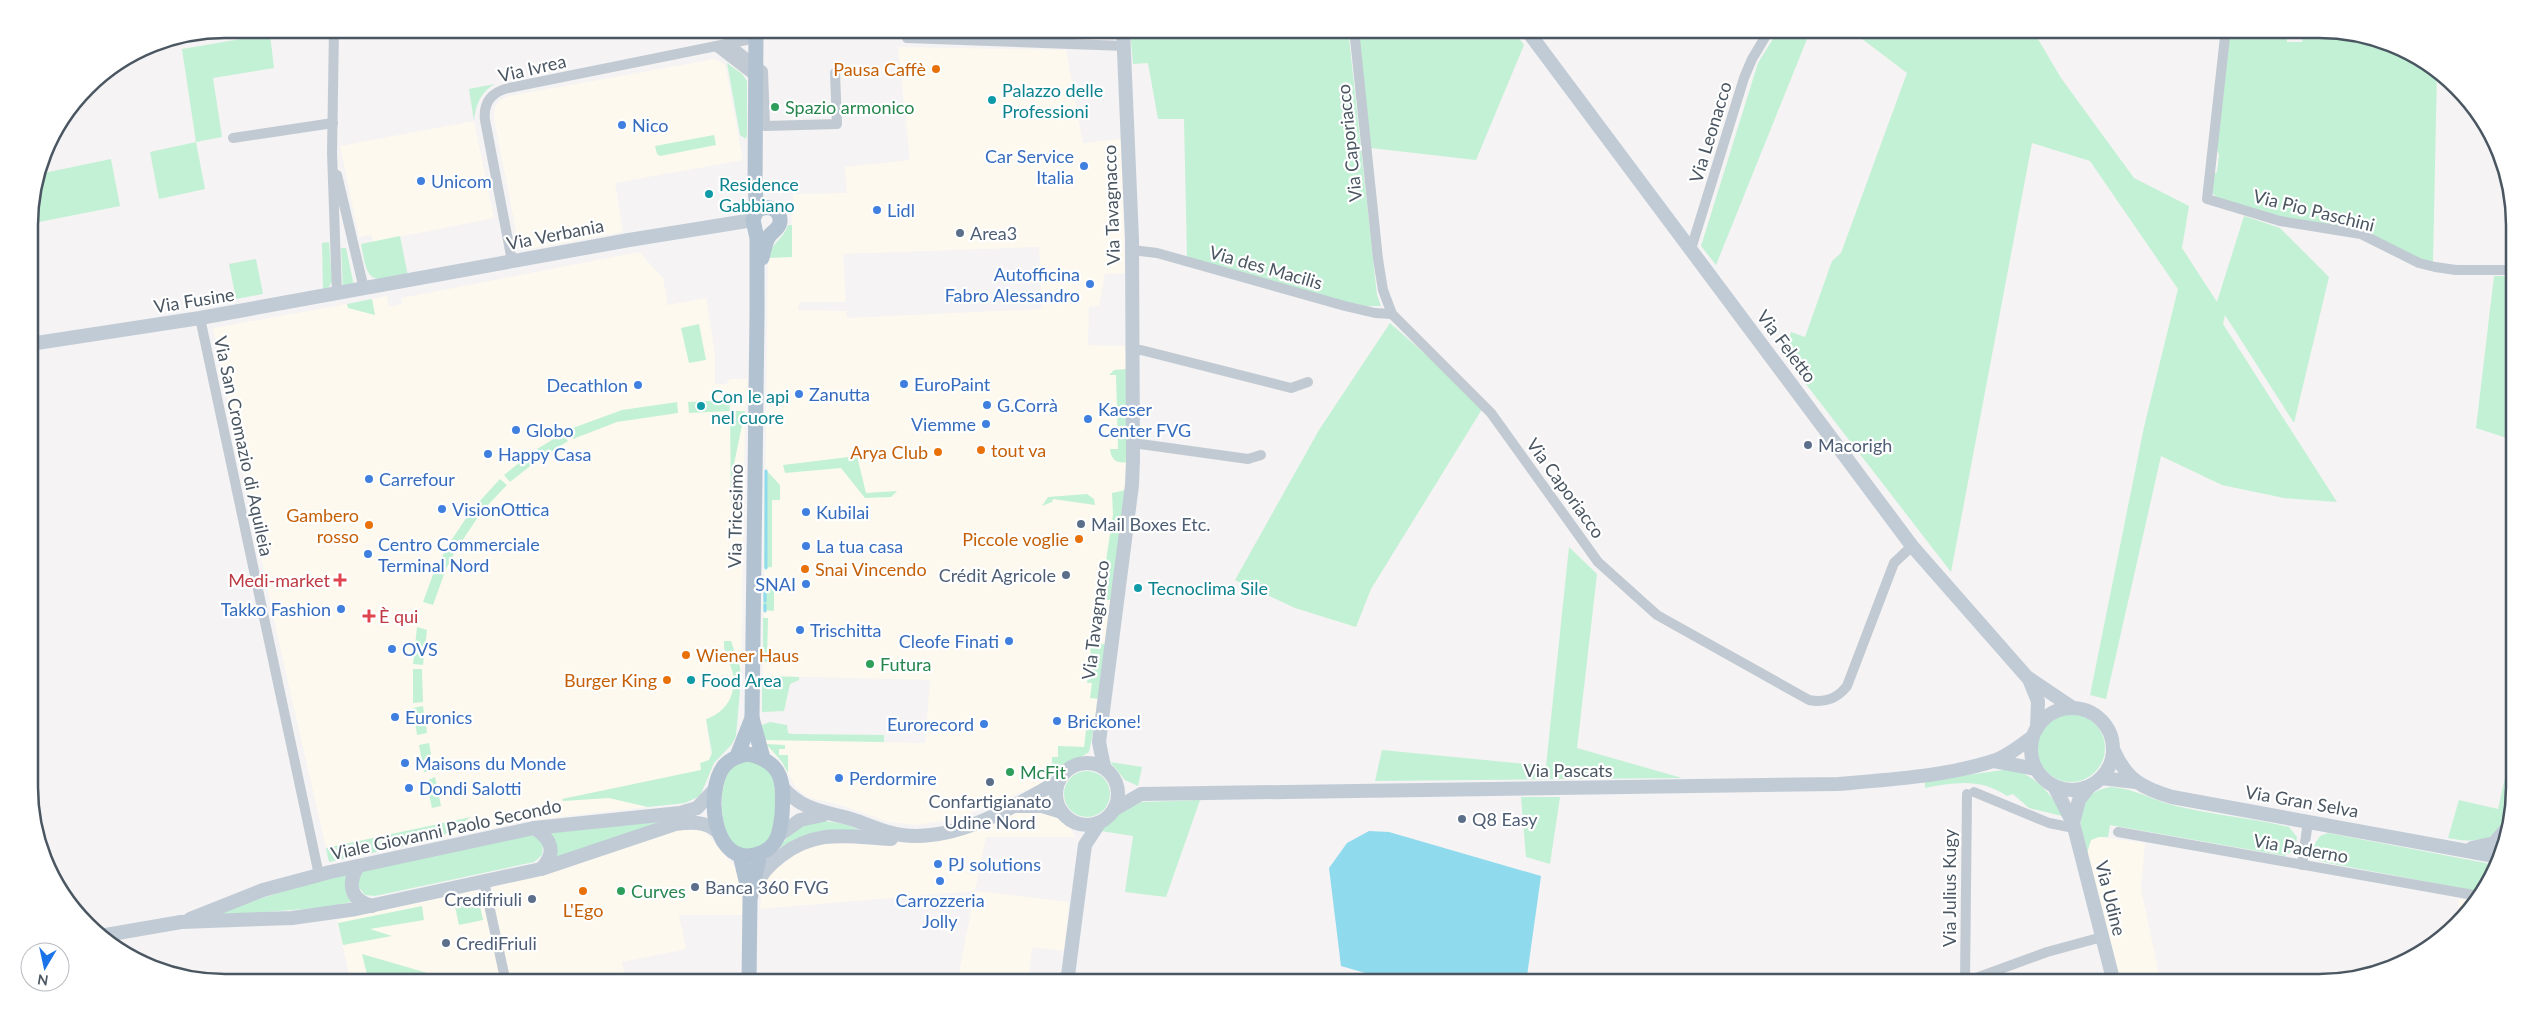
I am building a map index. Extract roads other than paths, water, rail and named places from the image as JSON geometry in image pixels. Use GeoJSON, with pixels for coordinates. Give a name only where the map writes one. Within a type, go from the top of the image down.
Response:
{"type":"FeatureCollection","features":[{"type":"Feature","properties":{"kind":"main road","name":"Via Tricesimo"},"geometry":{"type":"LineString","coordinates":[[755,38],[755,188],[759,217]]}},
{"type":"Feature","properties":{"kind":"main road","name":"Via Tricesimo"},"geometry":{"type":"LineString","coordinates":[[763,758],[752,718],[759,217],[764,188],[766,38]]}},
{"type":"Feature","properties":{"kind":"main road","name":"Via Tavagnacco"},"geometry":{"type":"LineString","coordinates":[[1104,767],[1098,742],[1132,485],[1132,250],[1124,38]]}},
{"type":"Feature","properties":{"kind":"main road","name":"Via Feletto"},"geometry":{"type":"LineString","coordinates":[[1533,38],[1912,546],[2027,676],[2072,708]]}},
{"type":"Feature","properties":{"kind":"main road","name":"Via Tricesimo"},"geometry":{"type":"LineString","coordinates":[[757,315],[763,256],[771,233],[777,229],[780,219],[776,211],[759,217]]}},
{"type":"Feature","properties":{"kind":"main road","name":"Via Verbania"},"geometry":{"type":"LineString","coordinates":[[364,289],[759,217]]}},
{"type":"Feature","properties":{"kind":"main road"},"geometry":{"type":"LineString","coordinates":[[759,217],[764,234],[771,233]]}},
{"type":"Feature","properties":{"kind":"main road","name":"Via Fusine"},"geometry":{"type":"LineString","coordinates":[[38,343],[200,318],[364,289]]}},
{"type":"Feature","properties":{"kind":"main road","name":"Via Feletto"},"geometry":{"type":"LineString","coordinates":[[2027,676],[2038,701],[2035,733]]}},
{"type":"Feature","properties":{"kind":"main road"},"geometry":{"type":"LineString","coordinates":[[2074,825],[2079,800],[2089,787],[2101,778],[2112,761],[2114,751],[2110,732],[2103,721],[2085,710],[2072,708],[2058,710],[2046,717],[2035,733],[2031,748],[2036,769],[2054,786],[2065,790],[2089,787]]}},
{"type":"Feature","properties":{"kind":"main road","name":"Via Tricesimo"},"geometry":{"type":"LineString","coordinates":[[737,756],[752,718]]}},
{"type":"Feature","properties":{"kind":"main road","name":"Via Pascats"},"geometry":{"type":"LineString","coordinates":[[1114,809],[1141,794],[1838,784],[1915,776],[1994,761],[2005,756],[2035,733]]}},
{"type":"Feature","properties":{"kind":"main road","name":"Via Tavagnacco"},"geometry":{"type":"LineString","coordinates":[[1084,762],[1098,742]]}},
{"type":"Feature","properties":{"kind":"main road","name":"Via Gran Selva"},"geometry":{"type":"LineString","coordinates":[[2114,751],[2126,773],[2136,782]]}},
{"type":"Feature","properties":{"kind":"main road"},"geometry":{"type":"LineString","coordinates":[[748,754],[763,758],[778,772],[783,788],[779,834],[773,846],[760,854],[751,856],[740,855],[731,850],[717,831],[716,788],[725,765],[737,756],[748,754]]}},
{"type":"Feature","properties":{"kind":"main road","name":"Via Pascats"},"geometry":{"type":"LineString","coordinates":[[1994,761],[2013,763],[2036,769]]}},
{"type":"Feature","properties":{"kind":"main road"},"geometry":{"type":"LineString","coordinates":[[750,899],[765,870],[786,852],[806,840],[830,835],[896,839],[960,828],[1015,806],[1059,781],[1073,766],[1084,762],[1094,763],[1104,767],[1115,780],[1118,790],[1114,809],[1100,822],[1085,845],[1068,975]]}},
{"type":"Feature","properties":{"kind":"main road","name":"Via Gran Selva"},"geometry":{"type":"LineString","coordinates":[[2101,778],[2136,782],[2172,797],[2493,855]]}},
{"type":"Feature","properties":{"kind":"main road","name":"Via Pascats"},"geometry":{"type":"LineString","coordinates":[[1115,780],[1141,794]]}},
{"type":"Feature","properties":{"kind":"main road"},"geometry":{"type":"LineString","coordinates":[[1059,781],[1056,797],[1062,812]]}},
{"type":"Feature","properties":{"kind":"main road","name":"Via Udine"},"geometry":{"type":"LineString","coordinates":[[2054,786],[2074,825],[2112,975]]}},
{"type":"Feature","properties":{"kind":"main road","name":"Viale Giovanni Paolo Secondo"},"geometry":{"type":"LineString","coordinates":[[181,922],[263,890],[319,874],[534,828],[680,813],[697,808],[716,788]]}},
{"type":"Feature","properties":{"kind":"main road"},"geometry":{"type":"LineString","coordinates":[[783,788],[805,806],[826,814],[849,819],[895,834],[922,836]]}},
{"type":"Feature","properties":{"kind":"main road"},"geometry":{"type":"LineString","coordinates":[[1015,806],[1032,804],[1062,812],[1075,822],[1087,825],[1100,822]]}},
{"type":"Feature","properties":{"kind":"main road"},"geometry":{"type":"LineString","coordinates":[[779,834],[800,820],[826,814]]}},
{"type":"Feature","properties":{"kind":"main road","name":"Viale Giovanni Paolo Secondo"},"geometry":{"type":"LineString","coordinates":[[109,934],[181,922],[292,918],[372,906],[541,869],[675,824],[692,822],[704,824],[717,831]]}},
{"type":"Feature","properties":{"kind":"main road"},"geometry":{"type":"LineString","coordinates":[[1075,822],[1085,845]]}},
{"type":"Feature","properties":{"kind":"main road"},"geometry":{"type":"LineString","coordinates":[[534,828],[548,838],[551,848],[548,862],[541,869]]}},
{"type":"Feature","properties":{"kind":"main road","name":"Via Gran Selva"},"geometry":{"type":"LineString","coordinates":[[2464,849],[2494,843],[2498,838]]}},
{"type":"Feature","properties":{"kind":"main road"},"geometry":{"type":"LineString","coordinates":[[749,975],[750,899],[760,854]]}},
{"type":"Feature","properties":{"kind":"main road"},"geometry":{"type":"LineString","coordinates":[[740,855],[750,899]]}},
{"type":"Feature","properties":{"kind":"main road"},"geometry":{"type":"LineString","coordinates":[[358,866],[352,876],[352,892],[357,899],[372,906]]}},
{"type":"Feature","properties":{"kind":"street"},"geometry":{"type":"LineString","coordinates":[[334,38],[332,152],[337,294]]}},
{"type":"Feature","properties":{"kind":"street","name":"Via Ivrea"},"geometry":{"type":"LineString","coordinates":[[512,262],[485,120],[485,108],[492,94],[508,88],[717,47],[750,38]]}},
{"type":"Feature","properties":{"kind":"street"},"geometry":{"type":"LineString","coordinates":[[907,38],[1125,46]]}},
{"type":"Feature","properties":{"kind":"street","name":"Via Caporiacco"},"geometry":{"type":"LineString","coordinates":[[1355,38],[1378,259],[1383,290],[1392,314],[1491,413],[1598,562],[1634,595],[1657,615],[1675,626],[1809,700],[1823,702],[1831,700],[1847,686],[1894,563],[1912,546]]}},
{"type":"Feature","properties":{"kind":"street","name":"Via Leonacco"},"geometry":{"type":"LineString","coordinates":[[1691,249],[1744,78],[1752,59],[1765,38]]}},
{"type":"Feature","properties":{"kind":"street","name":"Via Pio Paschini"},"geometry":{"type":"LineString","coordinates":[[2225,38],[2207,199],[2280,221],[2360,234],[2405,257],[2427,265],[2456,270],[2506,270]]}},
{"type":"Feature","properties":{"kind":"street"},"geometry":{"type":"LineString","coordinates":[[729,44],[756,64]]}},
{"type":"Feature","properties":{"kind":"street"},"geometry":{"type":"LineString","coordinates":[[717,47],[752,74],[756,82]]}},
{"type":"Feature","properties":{"kind":"street","name":"Via Tricesimo"},"geometry":{"type":"LineString","coordinates":[[756,64],[763,73],[765,126]]}},
{"type":"Feature","properties":{"kind":"street"},"geometry":{"type":"LineString","coordinates":[[765,126],[837,124],[834,73]]}},
{"type":"Feature","properties":{"kind":"street"},"geometry":{"type":"LineString","coordinates":[[233,138],[333,123]]}},
{"type":"Feature","properties":{"kind":"street"},"geometry":{"type":"LineString","coordinates":[[332,152],[364,289]]}},
{"type":"Feature","properties":{"kind":"street"},"geometry":{"type":"LineString","coordinates":[[335,235],[350,232]]}},
{"type":"Feature","properties":{"kind":"street","name":"Via des Macilis"},"geometry":{"type":"LineString","coordinates":[[1132,250],[1157,253],[1345,306],[1375,313],[1392,314]]}},
{"type":"Feature","properties":{"kind":"street","name":"Via San Cromazio di Aquileia"},"geometry":{"type":"LineString","coordinates":[[200,318],[319,874]]}},
{"type":"Feature","properties":{"kind":"street"},"geometry":{"type":"LineString","coordinates":[[1132,350],[1141,350],[1291,388],[1308,382]]}},
{"type":"Feature","properties":{"kind":"street"},"geometry":{"type":"LineString","coordinates":[[1133,443],[1248,459],[1261,456]]}},
{"type":"Feature","properties":{"kind":"street","name":"Via Julius Kugy"},"geometry":{"type":"LineString","coordinates":[[1963,975],[1970,793],[2049,823],[2074,825]]}},
{"type":"Feature","properties":{"kind":"street"},"geometry":{"type":"LineString","coordinates":[[2302,865],[2308,821]]}},
{"type":"Feature","properties":{"kind":"street","name":"Via Paderno"},"geometry":{"type":"LineString","coordinates":[[2118,832],[2471,895]]}},
{"type":"Feature","properties":{"kind":"street"},"geometry":{"type":"LineString","coordinates":[[484,882],[504,975]]}},
{"type":"Feature","properties":{"kind":"street","name":"Via Julius Kugy"},"geometry":{"type":"LineString","coordinates":[[1983,975],[2047,952],[2102,937]]}},
{"type":"Feature","properties":{"kind":"water"},"geometry":{"type":"Polygon","coordinates":[[[1369,831],[1389,832],[1541,876],[1527,975],[1372,975],[1341,966],[1329,868],[1347,843],[1369,831]]]}},
{"type":"Feature","properties":{"kind":"waterway"},"geometry":{"type":"LineString","coordinates":[[766,471],[766,568]]}},
{"type":"Feature","properties":{"kind":"waterway"},"geometry":{"type":"LineString","coordinates":[[765,582],[765,601]]}},
{"type":"Feature","properties":{"kind":"waterway"},"geometry":{"type":"LineString","coordinates":[[765,605],[765,611]]}},
{"type":"Feature","properties":{"kind":"place","name":"Pausa Caffè"},"geometry":{"type":"Point","coordinates":[936,69]}},
{"type":"Feature","properties":{"kind":"place","name":"Palazzo delle Professioni"},"geometry":{"type":"Point","coordinates":[992,100]}},
{"type":"Feature","properties":{"kind":"place","name":"Spazio armonico"},"geometry":{"type":"Point","coordinates":[775,107]}},
{"type":"Feature","properties":{"kind":"place","name":"Nico"},"geometry":{"type":"Point","coordinates":[622,125]}},
{"type":"Feature","properties":{"kind":"place","name":"Car Service Italia"},"geometry":{"type":"Point","coordinates":[1084,166]}},
{"type":"Feature","properties":{"kind":"place","name":"Unicom"},"geometry":{"type":"Point","coordinates":[421,181]}},
{"type":"Feature","properties":{"kind":"place","name":"Residence Gabbiano"},"geometry":{"type":"Point","coordinates":[709,194]}},
{"type":"Feature","properties":{"kind":"place","name":"Lidl"},"geometry":{"type":"Point","coordinates":[877,210]}},
{"type":"Feature","properties":{"kind":"place","name":"Area3"},"geometry":{"type":"Point","coordinates":[960,233]}},
{"type":"Feature","properties":{"kind":"place","name":"Autofficina Fabro Alessandro"},"geometry":{"type":"Point","coordinates":[1090,284]}},
{"type":"Feature","properties":{"kind":"place","name":"EuroPaint"},"geometry":{"type":"Point","coordinates":[904,384]}},
{"type":"Feature","properties":{"kind":"place","name":"Decathlon"},"geometry":{"type":"Point","coordinates":[638,385]}},
{"type":"Feature","properties":{"kind":"place","name":"Zanutta"},"geometry":{"type":"Point","coordinates":[799,394]}},
{"type":"Feature","properties":{"kind":"place","name":"G.Corrà"},"geometry":{"type":"Point","coordinates":[987,405]}},
{"type":"Feature","properties":{"kind":"place","name":"Con le api nel cuore"},"geometry":{"type":"Point","coordinates":[701,406]}},
{"type":"Feature","properties":{"kind":"place","name":"Kaeser Center FVG"},"geometry":{"type":"Point","coordinates":[1088,419]}},
{"type":"Feature","properties":{"kind":"place","name":"Viemme"},"geometry":{"type":"Point","coordinates":[986,424]}},
{"type":"Feature","properties":{"kind":"place","name":"Globo"},"geometry":{"type":"Point","coordinates":[516,430]}},
{"type":"Feature","properties":{"kind":"place","name":"Macorigh"},"geometry":{"type":"Point","coordinates":[1808,445]}},
{"type":"Feature","properties":{"kind":"place","name":"tout va"},"geometry":{"type":"Point","coordinates":[981,450]}},
{"type":"Feature","properties":{"kind":"place","name":"Arya Club"},"geometry":{"type":"Point","coordinates":[938,452]}},
{"type":"Feature","properties":{"kind":"place","name":"Happy Casa"},"geometry":{"type":"Point","coordinates":[488,454]}},
{"type":"Feature","properties":{"kind":"place","name":"Carrefour"},"geometry":{"type":"Point","coordinates":[369,479]}},
{"type":"Feature","properties":{"kind":"place","name":"VisionOttica"},"geometry":{"type":"Point","coordinates":[442,509]}},
{"type":"Feature","properties":{"kind":"place","name":"Kubilai"},"geometry":{"type":"Point","coordinates":[806,512]}},
{"type":"Feature","properties":{"kind":"place","name":"Mail Boxes Etc."},"geometry":{"type":"Point","coordinates":[1081,524]}},
{"type":"Feature","properties":{"kind":"place","name":"Gambero rosso"},"geometry":{"type":"Point","coordinates":[369,525]}},
{"type":"Feature","properties":{"kind":"place","name":"Piccole voglie"},"geometry":{"type":"Point","coordinates":[1079,539]}},
{"type":"Feature","properties":{"kind":"place","name":"La tua casa"},"geometry":{"type":"Point","coordinates":[806,546]}},
{"type":"Feature","properties":{"kind":"place","name":"Centro Commerciale Terminal Nord"},"geometry":{"type":"Point","coordinates":[368,554]}},
{"type":"Feature","properties":{"kind":"place","name":"Snai Vincendo"},"geometry":{"type":"Point","coordinates":[805,569]}},
{"type":"Feature","properties":{"kind":"place","name":"Crédit Agricole"},"geometry":{"type":"Point","coordinates":[1066,575]}},
{"type":"Feature","properties":{"kind":"place","name":"Medi-market"},"geometry":{"type":"Point","coordinates":[340,580]}},
{"type":"Feature","properties":{"kind":"place","name":"SNAI"},"geometry":{"type":"Point","coordinates":[806,584]}},
{"type":"Feature","properties":{"kind":"place","name":"Tecnoclima Sile"},"geometry":{"type":"Point","coordinates":[1138,588]}},
{"type":"Feature","properties":{"kind":"place","name":"Takko Fashion"},"geometry":{"type":"Point","coordinates":[341,609]}},
{"type":"Feature","properties":{"kind":"place","name":"È qui"},"geometry":{"type":"Point","coordinates":[369,616]}},
{"type":"Feature","properties":{"kind":"place","name":"Trischitta"},"geometry":{"type":"Point","coordinates":[800,630]}},
{"type":"Feature","properties":{"kind":"place","name":"Cleofe Finati"},"geometry":{"type":"Point","coordinates":[1009,641]}},
{"type":"Feature","properties":{"kind":"place","name":"OVS"},"geometry":{"type":"Point","coordinates":[392,649]}},
{"type":"Feature","properties":{"kind":"place","name":"Wiener Haus"},"geometry":{"type":"Point","coordinates":[686,655]}},
{"type":"Feature","properties":{"kind":"place","name":"Futura"},"geometry":{"type":"Point","coordinates":[870,664]}},
{"type":"Feature","properties":{"kind":"place","name":"Burger King"},"geometry":{"type":"Point","coordinates":[667,680]}},
{"type":"Feature","properties":{"kind":"place","name":"Food Area"},"geometry":{"type":"Point","coordinates":[691,680]}},
{"type":"Feature","properties":{"kind":"place","name":"Euronics"},"geometry":{"type":"Point","coordinates":[395,717]}},
{"type":"Feature","properties":{"kind":"place","name":"Brickone!"},"geometry":{"type":"Point","coordinates":[1057,721]}},
{"type":"Feature","properties":{"kind":"place","name":"Eurorecord"},"geometry":{"type":"Point","coordinates":[984,724]}},
{"type":"Feature","properties":{"kind":"place","name":"Maisons du Monde"},"geometry":{"type":"Point","coordinates":[405,763]}},
{"type":"Feature","properties":{"kind":"place","name":"McFit"},"geometry":{"type":"Point","coordinates":[1010,772]}},
{"type":"Feature","properties":{"kind":"place","name":"Perdormire"},"geometry":{"type":"Point","coordinates":[839,778]}},
{"type":"Feature","properties":{"kind":"place","name":"Confartigianato Udine Nord"},"geometry":{"type":"Point","coordinates":[990,782]}},
{"type":"Feature","properties":{"kind":"place","name":"Dondi Salotti"},"geometry":{"type":"Point","coordinates":[409,788]}},
{"type":"Feature","properties":{"kind":"place","name":"Q8 Easy"},"geometry":{"type":"Point","coordinates":[1462,819]}},
{"type":"Feature","properties":{"kind":"place","name":"PJ solutions"},"geometry":{"type":"Point","coordinates":[938,864]}},
{"type":"Feature","properties":{"kind":"place","name":"Carrozzeria Jolly"},"geometry":{"type":"Point","coordinates":[940,881]}},
{"type":"Feature","properties":{"kind":"place","name":"Banca 360 FVG"},"geometry":{"type":"Point","coordinates":[695,887]}},
{"type":"Feature","properties":{"kind":"place","name":"L'Ego"},"geometry":{"type":"Point","coordinates":[583,891]}},
{"type":"Feature","properties":{"kind":"place","name":"Curves"},"geometry":{"type":"Point","coordinates":[621,891]}},
{"type":"Feature","properties":{"kind":"place","name":"Credifriuli"},"geometry":{"type":"Point","coordinates":[532,899]}},
{"type":"Feature","properties":{"kind":"place","name":"CrediFriuli"},"geometry":{"type":"Point","coordinates":[446,943]}}]}
